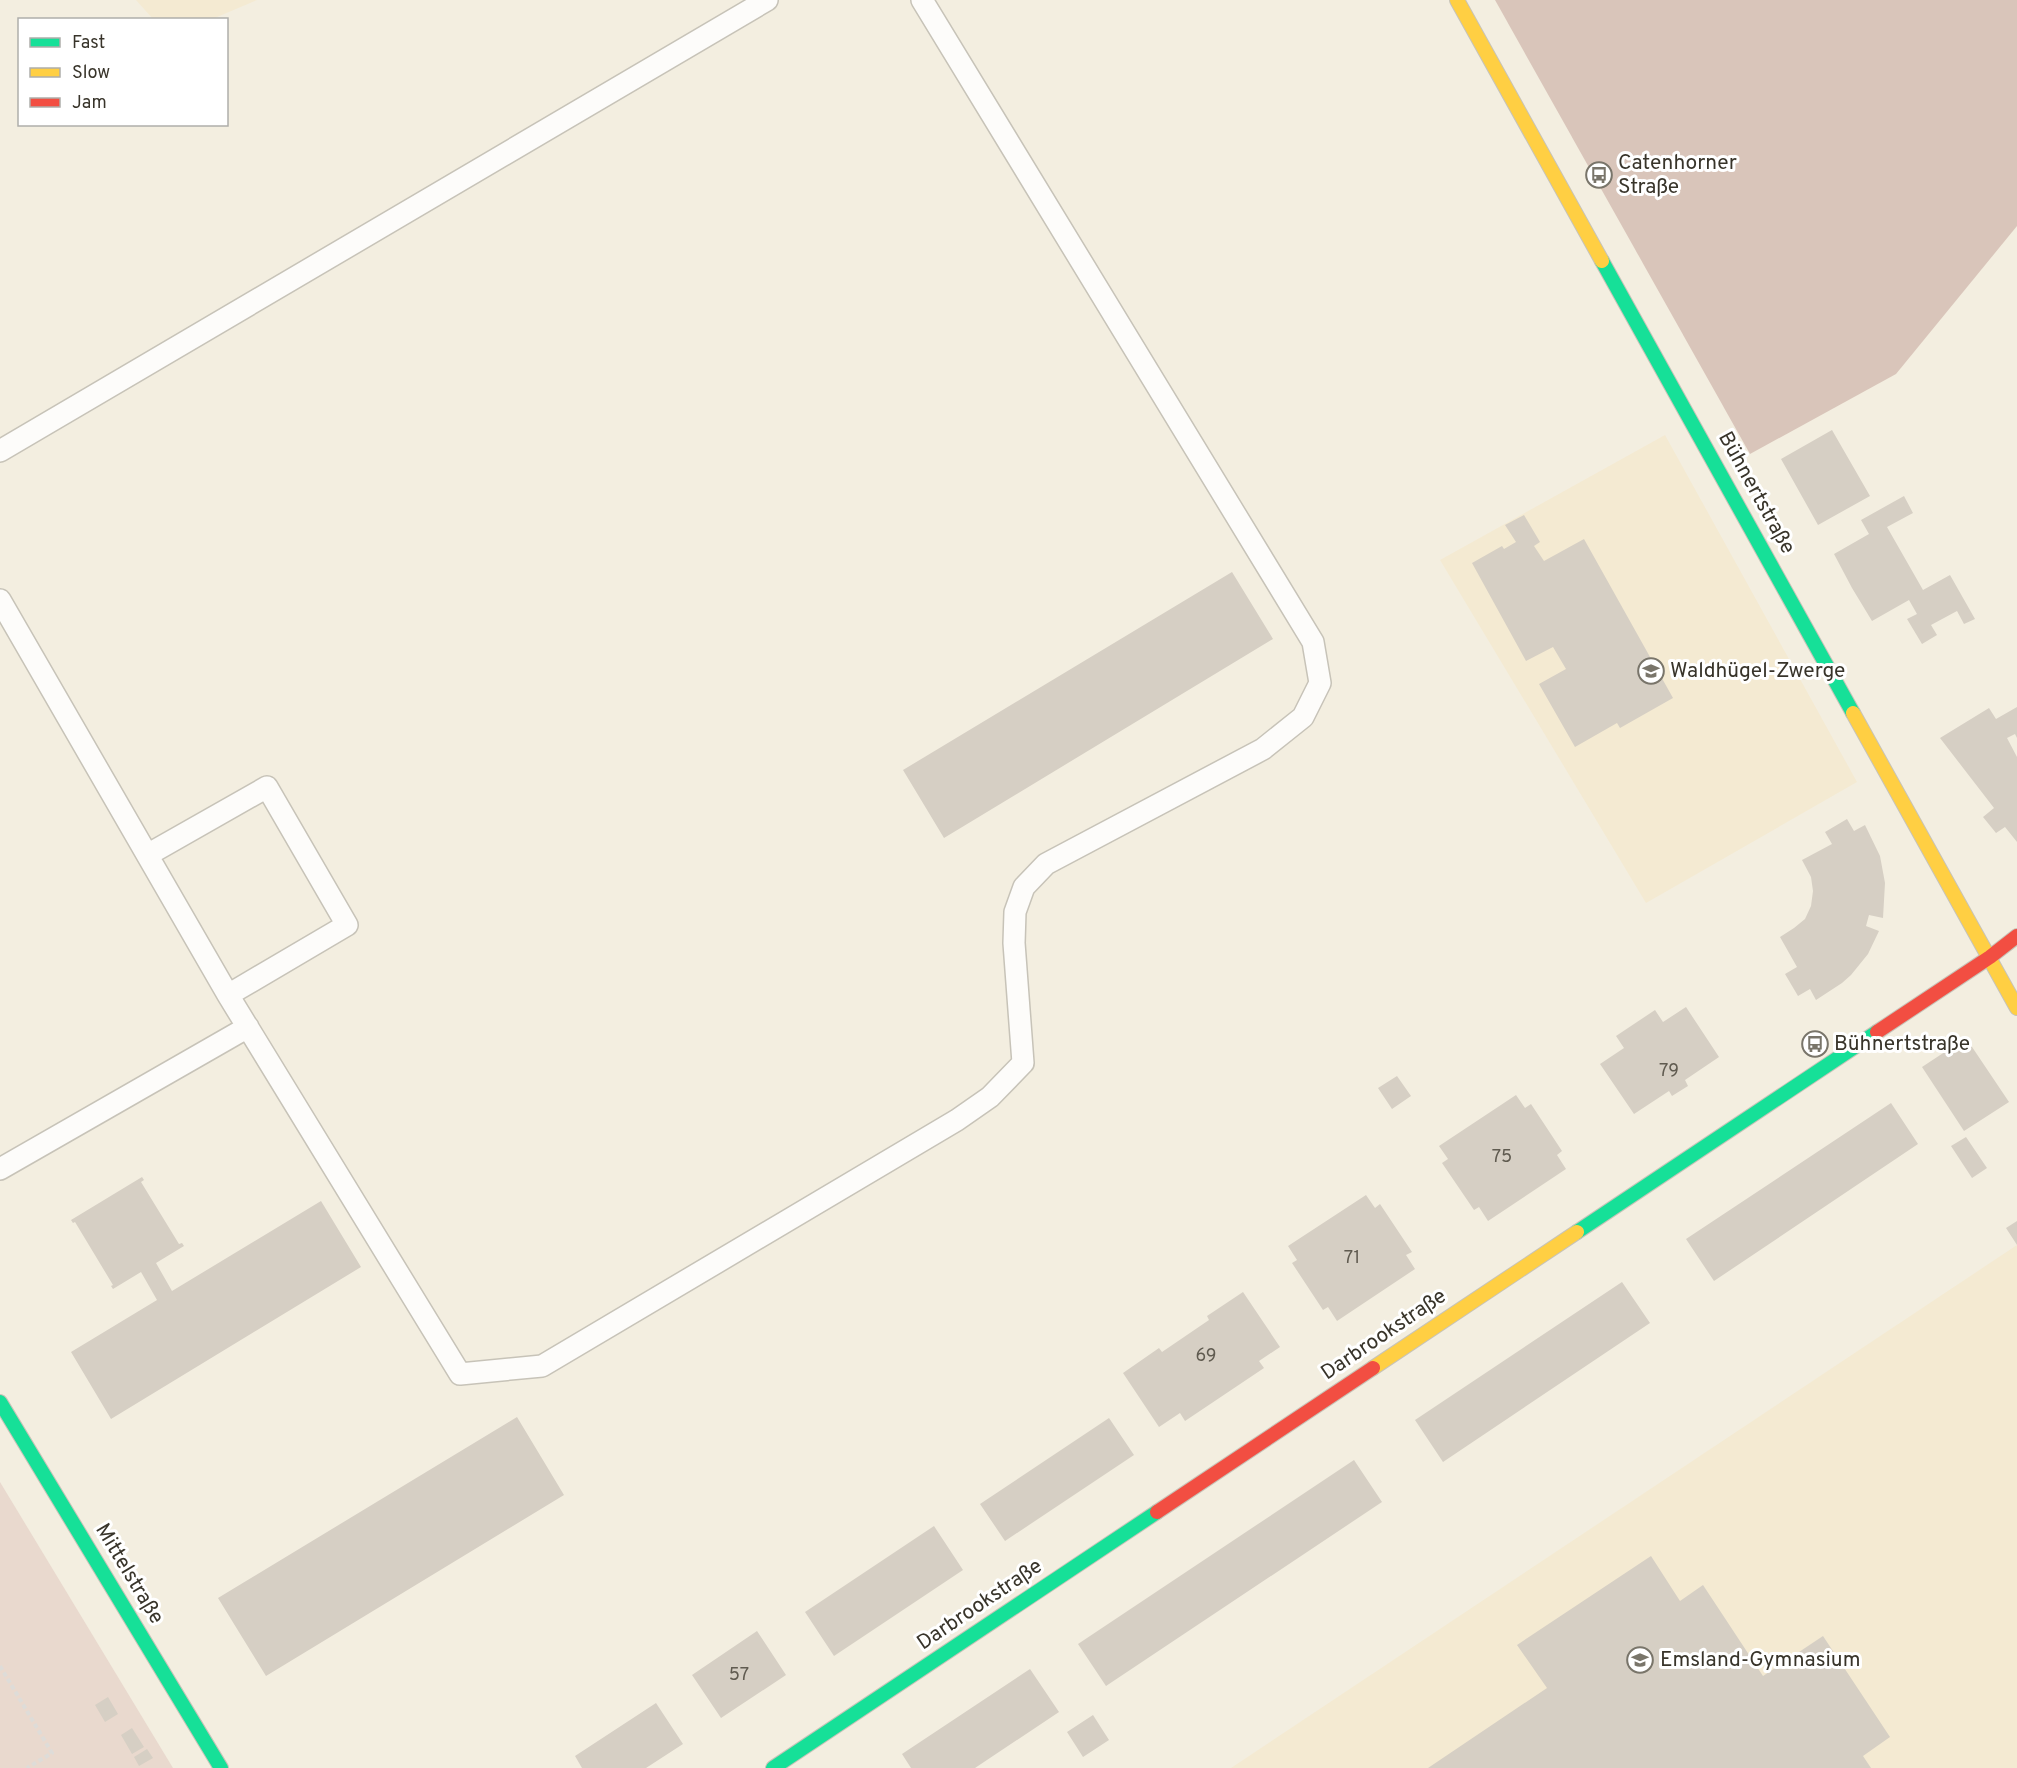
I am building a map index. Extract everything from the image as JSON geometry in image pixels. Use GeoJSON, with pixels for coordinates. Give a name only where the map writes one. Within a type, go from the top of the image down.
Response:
{"type":"FeatureCollection","features":[{"type":"Feature","properties":{"kind":"street","name":"Bühnertstraße"},"geometry":{"type":"LineString","coordinates":[[1457,0],[2017,1008]]}},
{"type":"Feature","properties":{"kind":"street","name":"Darbrookstraße"},"geometry":{"type":"LineString","coordinates":[[773,1768],[1990,957],[2017,936]]}},
{"type":"Feature","properties":{"kind":"street","name":"Mittelstraße"},"geometry":{"type":"LineString","coordinates":[[0,1402],[221,1768]]}},
{"type":"Feature","properties":{"kind":"lane"},"geometry":{"type":"LineString","coordinates":[[0,451],[767,0]]}},
{"type":"Feature","properties":{"kind":"lane"},"geometry":{"type":"LineString","coordinates":[[0,600],[149,854],[228,995],[460,1374],[542,1366],[957,1120],[990,1097],[1023,1063],[1014,943],[1015,912],[1024,886],[1046,864],[1263,749],[1303,717],[1320,683],[1313,642],[922,0]]}},
{"type":"Feature","properties":{"kind":"lane"},"geometry":{"type":"LineString","coordinates":[[149,854],[267,787],[347,925],[228,995]]}},
{"type":"Feature","properties":{"kind":"lane"},"geometry":{"type":"LineString","coordinates":[[0,1169],[248,1027]]}},
{"type":"Feature","properties":{"kind":"path"},"geometry":{"type":"LineString","coordinates":[[0,1666],[52,1753],[27,1768]]}},
{"type":"Feature","properties":{"kind":"shaded area"},"geometry":{"type":"Polygon","coordinates":[[[136,0],[257,0],[215,18],[152,18],[136,0]]]}},
{"type":"Feature","properties":{"kind":"shaded area"},"geometry":{"type":"Polygon","coordinates":[[[1495,0],[2017,0],[2017,226],[1896,374],[1750,454],[1495,0]]]}},
{"type":"Feature","properties":{"kind":"shaded area","name":"Waldhügel-Zwerge"},"geometry":{"type":"Polygon","coordinates":[[[1665,435],[1857,782],[1646,903],[1440,560],[1665,435]]]}},
{"type":"Feature","properties":{"kind":"shaded area"},"geometry":{"type":"Polygon","coordinates":[[[2017,1245],[2017,1768],[1231,1768],[2017,1245]]]}},
{"type":"Feature","properties":{"kind":"shaded area"},"geometry":{"type":"Polygon","coordinates":[[[0,1482],[173,1768],[0,1768],[0,1482]]]}},
{"type":"Feature","properties":{"kind":"building"},"geometry":{"type":"Polygon","coordinates":[[[1832,430],[1870,496],[1818,525],[1781,459],[1832,430]]]}},
{"type":"Feature","properties":{"kind":"building"},"geometry":{"type":"Polygon","coordinates":[[[1904,496],[1913,513],[1887,527],[1923,590],[1950,575],[1975,619],[1964,624],[1957,611],[1931,625],[1937,635],[1922,644],[1907,619],[1917,614],[1909,600],[1872,621],[1834,554],[1869,534],[1861,520],[1904,496]]]}},
{"type":"Feature","properties":{"kind":"building"},"geometry":{"type":"Polygon","coordinates":[[[1524,515],[1540,542],[1534,546],[1544,561],[1584,539],[1673,698],[1620,728],[1617,723],[1575,747],[1539,684],[1566,669],[1553,647],[1526,661],[1472,563],[1502,546],[1504,549],[1516,542],[1505,525],[1524,515]]]}},
{"type":"Feature","properties":{"kind":"building"},"geometry":{"type":"Polygon","coordinates":[[[1232,572],[1273,639],[944,838],[903,770],[1232,572]]]}},
{"type":"Feature","properties":{"kind":"building"},"geometry":{"type":"Polygon","coordinates":[[[2017,707],[2017,738],[2015,734],[2007,738],[2017,757],[2017,842],[2005,827],[1996,833],[1983,817],[1994,808],[1940,738],[1989,708],[1996,719],[2017,707]]]}},
{"type":"Feature","properties":{"kind":"building"},"geometry":{"type":"Polygon","coordinates":[[[1847,819],[1854,831],[1865,825],[1880,856],[1885,883],[1883,918],[1869,915],[1866,926],[1879,931],[1868,954],[1851,975],[1816,1000],[1810,989],[1798,996],[1785,974],[1797,967],[1780,937],[1805,919],[1811,906],[1813,891],[1811,877],[1802,860],[1832,844],[1825,832],[1847,819]]]}},
{"type":"Feature","properties":{"kind":"building"},"geometry":{"type":"Polygon","coordinates":[[[1686,1007],[1719,1057],[1685,1080],[1688,1086],[1672,1096],[1669,1091],[1634,1114],[1600,1064],[1624,1048],[1616,1036],[1655,1010],[1663,1022],[1686,1007]]]}},
{"type":"Feature","properties":{"kind":"building"},"geometry":{"type":"Polygon","coordinates":[[[1966,1038],[2009,1102],[1964,1131],[1922,1067],[1966,1038]]]}},
{"type":"Feature","properties":{"kind":"building"},"geometry":{"type":"Polygon","coordinates":[[[1397,1076],[1411,1096],[1392,1109],[1378,1088],[1397,1076]]]}},
{"type":"Feature","properties":{"kind":"building"},"geometry":{"type":"Polygon","coordinates":[[[1516,1095],[1525,1108],[1531,1104],[1562,1151],[1557,1155],[1566,1169],[1488,1221],[1479,1207],[1474,1210],[1442,1163],[1448,1159],[1439,1146],[1516,1095]]]}},
{"type":"Feature","properties":{"kind":"building"},"geometry":{"type":"Polygon","coordinates":[[[1891,1103],[1918,1144],[1714,1281],[1686,1239],[1891,1103]]]}},
{"type":"Feature","properties":{"kind":"building"},"geometry":{"type":"Polygon","coordinates":[[[1966,1137],[1987,1168],[1972,1178],[1951,1146],[1966,1137]]]}},
{"type":"Feature","properties":{"kind":"building"},"geometry":{"type":"Polygon","coordinates":[[[142,1177],[144,1180],[141,1182],[179,1244],[182,1243],[184,1246],[156,1263],[172,1291],[321,1201],[361,1267],[111,1419],[71,1352],[157,1300],[141,1272],[113,1289],[111,1286],[113,1285],[75,1222],[71,1220],[142,1177]]]}},
{"type":"Feature","properties":{"kind":"building"},"geometry":{"type":"Polygon","coordinates":[[[1366,1195],[1375,1208],[1380,1204],[1412,1252],[1406,1255],[1415,1269],[1337,1321],[1328,1307],[1323,1310],[1292,1263],[1297,1260],[1288,1246],[1366,1195]]]}},
{"type":"Feature","properties":{"kind":"building"},"geometry":{"type":"Polygon","coordinates":[[[2017,1221],[2017,1245],[2006,1228],[2017,1221]]]}},
{"type":"Feature","properties":{"kind":"building"},"geometry":{"type":"Polygon","coordinates":[[[1622,1282],[1650,1323],[1443,1462],[1415,1420],[1622,1282]]]}},
{"type":"Feature","properties":{"kind":"building"},"geometry":{"type":"Polygon","coordinates":[[[1243,1292],[1280,1347],[1259,1361],[1264,1368],[1185,1421],[1180,1413],[1159,1427],[1123,1373],[1159,1348],[1162,1352],[1209,1320],[1207,1316],[1243,1292]]]}},
{"type":"Feature","properties":{"kind":"building"},"geometry":{"type":"Polygon","coordinates":[[[517,1417],[564,1495],[266,1676],[218,1598],[517,1417]]]}},
{"type":"Feature","properties":{"kind":"building"},"geometry":{"type":"Polygon","coordinates":[[[1109,1418],[1134,1455],[1005,1541],[980,1504],[1109,1418]]]}},
{"type":"Feature","properties":{"kind":"building"},"geometry":{"type":"Polygon","coordinates":[[[1354,1460],[1382,1502],[1106,1686],[1078,1644],[1354,1460]]]}},
{"type":"Feature","properties":{"kind":"building"},"geometry":{"type":"Polygon","coordinates":[[[934,1526],[963,1570],[834,1656],[805,1612],[934,1526]]]}},
{"type":"Feature","properties":{"kind":"building","name":"Emsland-Gymnasium"},"geometry":{"type":"Polygon","coordinates":[[[1651,1556],[1680,1601],[1703,1585],[1763,1676],[1823,1636],[1890,1737],[1863,1756],[1871,1768],[1428,1768],[1547,1688],[1517,1645],[1651,1556]]]}},
{"type":"Feature","properties":{"kind":"building"},"geometry":{"type":"Polygon","coordinates":[[[757,1631],[786,1675],[721,1718],[692,1675],[757,1631]]]}},
{"type":"Feature","properties":{"kind":"building"},"geometry":{"type":"Polygon","coordinates":[[[1030,1669],[1059,1712],[975,1768],[911,1768],[902,1754],[1030,1669]]]}},
{"type":"Feature","properties":{"kind":"building"},"geometry":{"type":"Polygon","coordinates":[[[108,1697],[118,1714],[105,1722],[95,1705],[108,1697]]]}},
{"type":"Feature","properties":{"kind":"building"},"geometry":{"type":"Polygon","coordinates":[[[656,1703],[683,1744],[646,1768],[582,1768],[575,1756],[656,1703]]]}},
{"type":"Feature","properties":{"kind":"building"},"geometry":{"type":"Polygon","coordinates":[[[1093,1715],[1109,1740],[1083,1757],[1067,1732],[1093,1715]]]}},
{"type":"Feature","properties":{"kind":"building"},"geometry":{"type":"Polygon","coordinates":[[[132,1728],[144,1747],[132,1754],[121,1735],[132,1728]]]}},
{"type":"Feature","properties":{"kind":"building"},"geometry":{"type":"Polygon","coordinates":[[[147,1749],[153,1758],[139,1766],[134,1757],[147,1749]]]}},
{"type":"Feature","properties":{"kind":"traffic: fast"},"geometry":{"type":"LineString","coordinates":[[1602,261],[1853,713]]}},
{"type":"Feature","properties":{"kind":"traffic: fast"},"geometry":{"type":"LineString","coordinates":[[1577,1232],[1877,1032]]}},
{"type":"Feature","properties":{"kind":"traffic: fast"},"geometry":{"type":"LineString","coordinates":[[0,1402],[221,1768]]}},
{"type":"Feature","properties":{"kind":"traffic: fast"},"geometry":{"type":"LineString","coordinates":[[773,1768],[1157,1512]]}},
{"type":"Feature","properties":{"kind":"traffic: slow"},"geometry":{"type":"LineString","coordinates":[[1457,0],[1602,261]]}},
{"type":"Feature","properties":{"kind":"traffic: slow"},"geometry":{"type":"LineString","coordinates":[[1853,713],[2017,1008]]}},
{"type":"Feature","properties":{"kind":"traffic: slow"},"geometry":{"type":"LineString","coordinates":[[1373,1368],[1577,1232]]}},
{"type":"Feature","properties":{"kind":"traffic: jam"},"geometry":{"type":"LineString","coordinates":[[1877,1032],[1990,957],[2017,936]]}},
{"type":"Feature","properties":{"kind":"traffic: jam"},"geometry":{"type":"LineString","coordinates":[[1157,1512],[1373,1368]]}},
{"type":"Feature","properties":{"kind":"place","name":"Catenhorner Straße"},"geometry":{"type":"Point","coordinates":[1599,175]}},
{"type":"Feature","properties":{"kind":"place","name":"Waldhügel-Zwerge"},"geometry":{"type":"Point","coordinates":[1651,671]}},
{"type":"Feature","properties":{"kind":"place","name":"Bühnertstraße"},"geometry":{"type":"Point","coordinates":[1815,1044]}},
{"type":"Feature","properties":{"kind":"place","name":"Emsland-Gymnasium"},"geometry":{"type":"Point","coordinates":[1640,1660]}}]}
